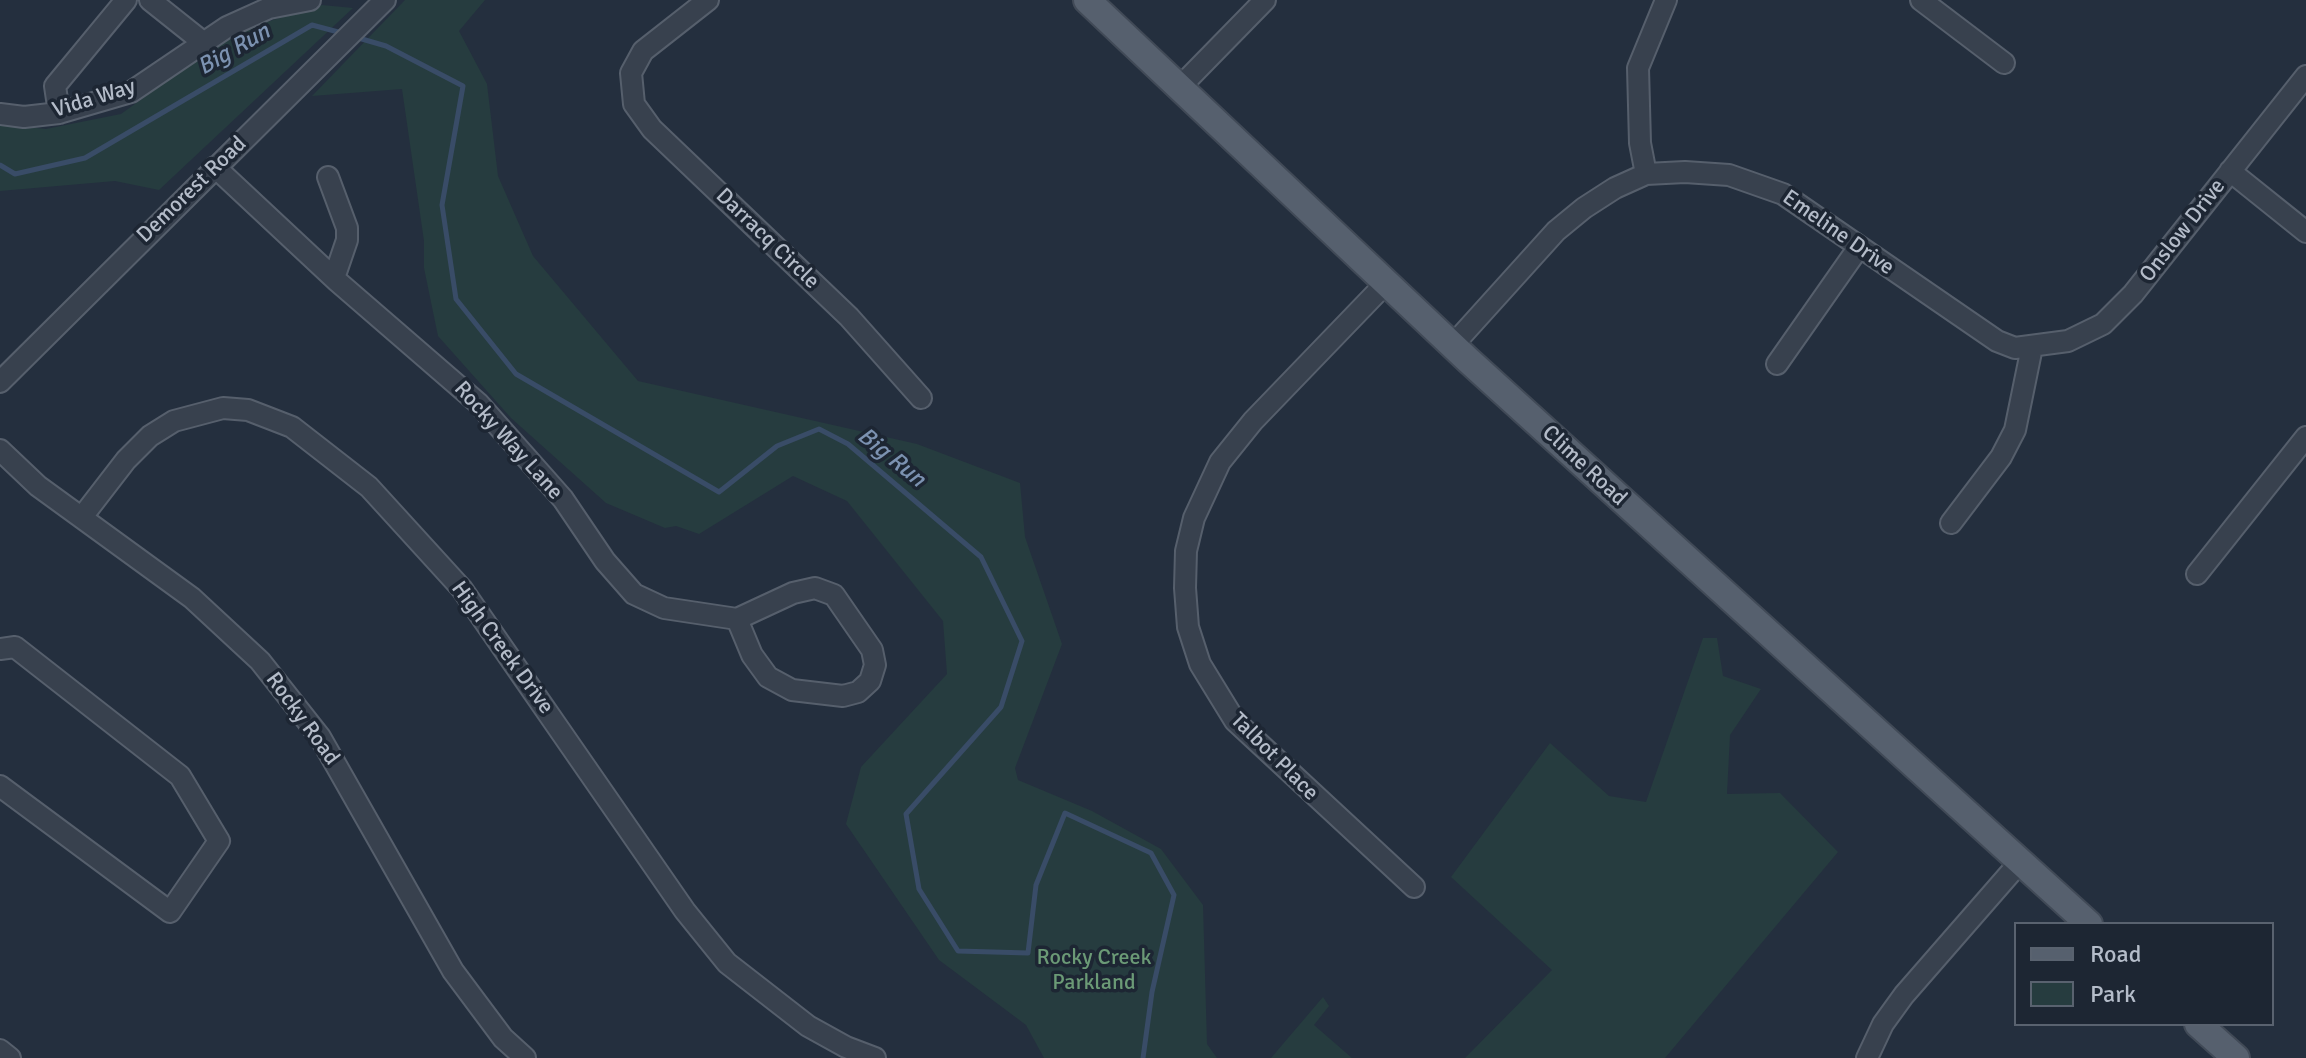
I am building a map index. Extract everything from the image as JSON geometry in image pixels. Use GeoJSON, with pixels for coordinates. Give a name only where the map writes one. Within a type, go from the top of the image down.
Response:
{"type":"FeatureCollection","features":[{"type":"Feature","properties":{"kind":"main road","name":"Clime Road"},"geometry":{"type":"LineString","coordinates":[[1087,0],[1453,345],[2087,922]]}},
{"type":"Feature","properties":{"kind":"main road"},"geometry":{"type":"LineString","coordinates":[[2200,1026],[2236,1058]]}},
{"type":"Feature","properties":{"kind":"street"},"geometry":{"type":"LineString","coordinates":[[59,113],[55,86],[126,0]]}},
{"type":"Feature","properties":{"kind":"street"},"geometry":{"type":"LineString","coordinates":[[150,0],[204,43]]}},
{"type":"Feature","properties":{"kind":"street","name":"Darracq Circle"},"geometry":{"type":"LineString","coordinates":[[708,0],[651,42],[631,73],[634,104],[652,129],[849,317],[921,398]]}},
{"type":"Feature","properties":{"kind":"street"},"geometry":{"type":"LineString","coordinates":[[1180,87],[1265,0]]}},
{"type":"Feature","properties":{"kind":"street"},"geometry":{"type":"LineString","coordinates":[[1646,174],[1640,143],[1638,68],[1666,0]]}},
{"type":"Feature","properties":{"kind":"street"},"geometry":{"type":"LineString","coordinates":[[1921,0],[2004,63]]}},
{"type":"Feature","properties":{"kind":"street","name":"Vida Way"},"geometry":{"type":"LineString","coordinates":[[0,114],[24,117],[59,113],[131,92],[204,43],[255,14],[295,1]]}},
{"type":"Feature","properties":{"kind":"street","name":"Demorest Road"},"geometry":{"type":"LineString","coordinates":[[0,382],[380,6]]}},
{"type":"Feature","properties":{"kind":"street","name":"Onslow Drive"},"geometry":{"type":"LineString","coordinates":[[2032,347],[2068,341],[2103,324],[2133,294],[2306,76]]}},
{"type":"Feature","properties":{"kind":"street","name":"Rocky Way Lane"},"geometry":{"type":"LineString","coordinates":[[215,167],[334,278],[478,403],[563,499],[605,561],[634,594],[664,608],[737,619]]}},
{"type":"Feature","properties":{"kind":"street"},"geometry":{"type":"LineString","coordinates":[[2230,171],[2306,232]]}},
{"type":"Feature","properties":{"kind":"street","name":"Emeline Drive"},"geometry":{"type":"LineString","coordinates":[[1453,345],[1556,231],[1615,188],[1646,174],[1729,175],[1760,183],[1805,207],[1983,334],[2015,348],[2032,347]]}},
{"type":"Feature","properties":{"kind":"street"},"geometry":{"type":"LineString","coordinates":[[328,177],[347,228],[347,240],[334,278]]}},
{"type":"Feature","properties":{"kind":"street"},"geometry":{"type":"LineString","coordinates":[[1777,364],[1859,247]]}},
{"type":"Feature","properties":{"kind":"street","name":"Talbot Place"},"geometry":{"type":"LineString","coordinates":[[1386,283],[1239,436],[1220,462],[1194,518],[1186,551],[1185,588],[1188,627],[1200,664],[1235,721],[1414,887]]}},
{"type":"Feature","properties":{"kind":"street"},"geometry":{"type":"LineString","coordinates":[[1951,523],[2001,457],[2015,430],[2032,347]]}},
{"type":"Feature","properties":{"kind":"street","name":"High Creek Drive"},"geometry":{"type":"LineString","coordinates":[[82,517],[126,460],[150,436],[174,421],[223,408],[248,410],[292,427],[369,487],[462,589],[685,911],[727,963],[817,1032],[875,1058]]}},
{"type":"Feature","properties":{"kind":"street"},"geometry":{"type":"LineString","coordinates":[[2197,574],[2306,437]]}},
{"type":"Feature","properties":{"kind":"street","name":"Rocky Road"},"geometry":{"type":"LineString","coordinates":[[0,450],[38,486],[204,607],[260,661],[294,702],[335,762],[453,971],[503,1038],[525,1058]]}},
{"type":"Feature","properties":{"kind":"street"},"geometry":{"type":"LineString","coordinates":[[815,588],[834,595],[872,650],[875,665],[870,681],[858,692],[843,696],[792,690],[768,677],[752,655],[737,619],[793,593],[815,588]]}},
{"type":"Feature","properties":{"kind":"street"},"geometry":{"type":"LineString","coordinates":[[0,649],[15,647],[180,776],[219,841],[170,912],[0,786]]}},
{"type":"Feature","properties":{"kind":"street"},"geometry":{"type":"LineString","coordinates":[[1867,1058],[1904,995],[2020,862]]}},
{"type":"Feature","properties":{"kind":"street"},"geometry":{"type":"LineString","coordinates":[[0,1050],[10,1058]]}},
{"type":"Feature","properties":{"kind":"green space","name":"Rocky Creek Parkland"},"geometry":{"type":"Polygon","coordinates":[[[405,0],[485,0],[459,31],[487,84],[498,176],[533,256],[638,381],[917,444],[1020,483],[1025,537],[1062,644],[1015,768],[1018,780],[1092,811],[1161,849],[1203,905],[1207,1044],[1217,1058],[1044,1058],[1026,1025],[939,960],[846,824],[861,767],[947,674],[943,621],[847,501],[793,476],[699,534],[676,526],[665,528],[606,503],[511,418],[438,336],[424,268],[424,241],[402,89],[312,96],[405,0]]]}},
{"type":"Feature","properties":{"kind":"green space"},"geometry":{"type":"Polygon","coordinates":[[[322,5],[353,8],[159,190],[115,181],[0,191],[0,124],[46,129],[121,114],[207,52],[247,28],[322,5]]]}},
{"type":"Feature","properties":{"kind":"green space"},"geometry":{"type":"Polygon","coordinates":[[[1703,638],[1717,638],[1723,676],[1761,689],[1730,735],[1727,794],[1780,793],[1838,852],[1665,1058],[1465,1058],[1552,970],[1451,877],[1550,743],[1609,796],[1646,802],[1703,638]]]}},
{"type":"Feature","properties":{"kind":"green space"},"geometry":{"type":"Polygon","coordinates":[[[1323,997],[1329,1006],[1314,1025],[1352,1058],[1271,1058],[1323,997]]]}},
{"type":"Feature","properties":{"kind":"waterway","name":"Big Run"},"geometry":{"type":"LineString","coordinates":[[0,165],[15,174],[85,158],[312,25],[342,33]]}},
{"type":"Feature","properties":{"kind":"waterway","name":"Big Run"},"geometry":{"type":"LineString","coordinates":[[355,37],[386,46],[463,86],[442,205],[456,299],[516,374],[719,492],[777,446],[819,429],[848,444],[981,557],[1022,641],[1001,707],[906,814],[919,889],[958,951],[1028,953],[1036,885],[1065,813],[1151,853],[1174,895],[1152,992],[1143,1058]]}}]}
